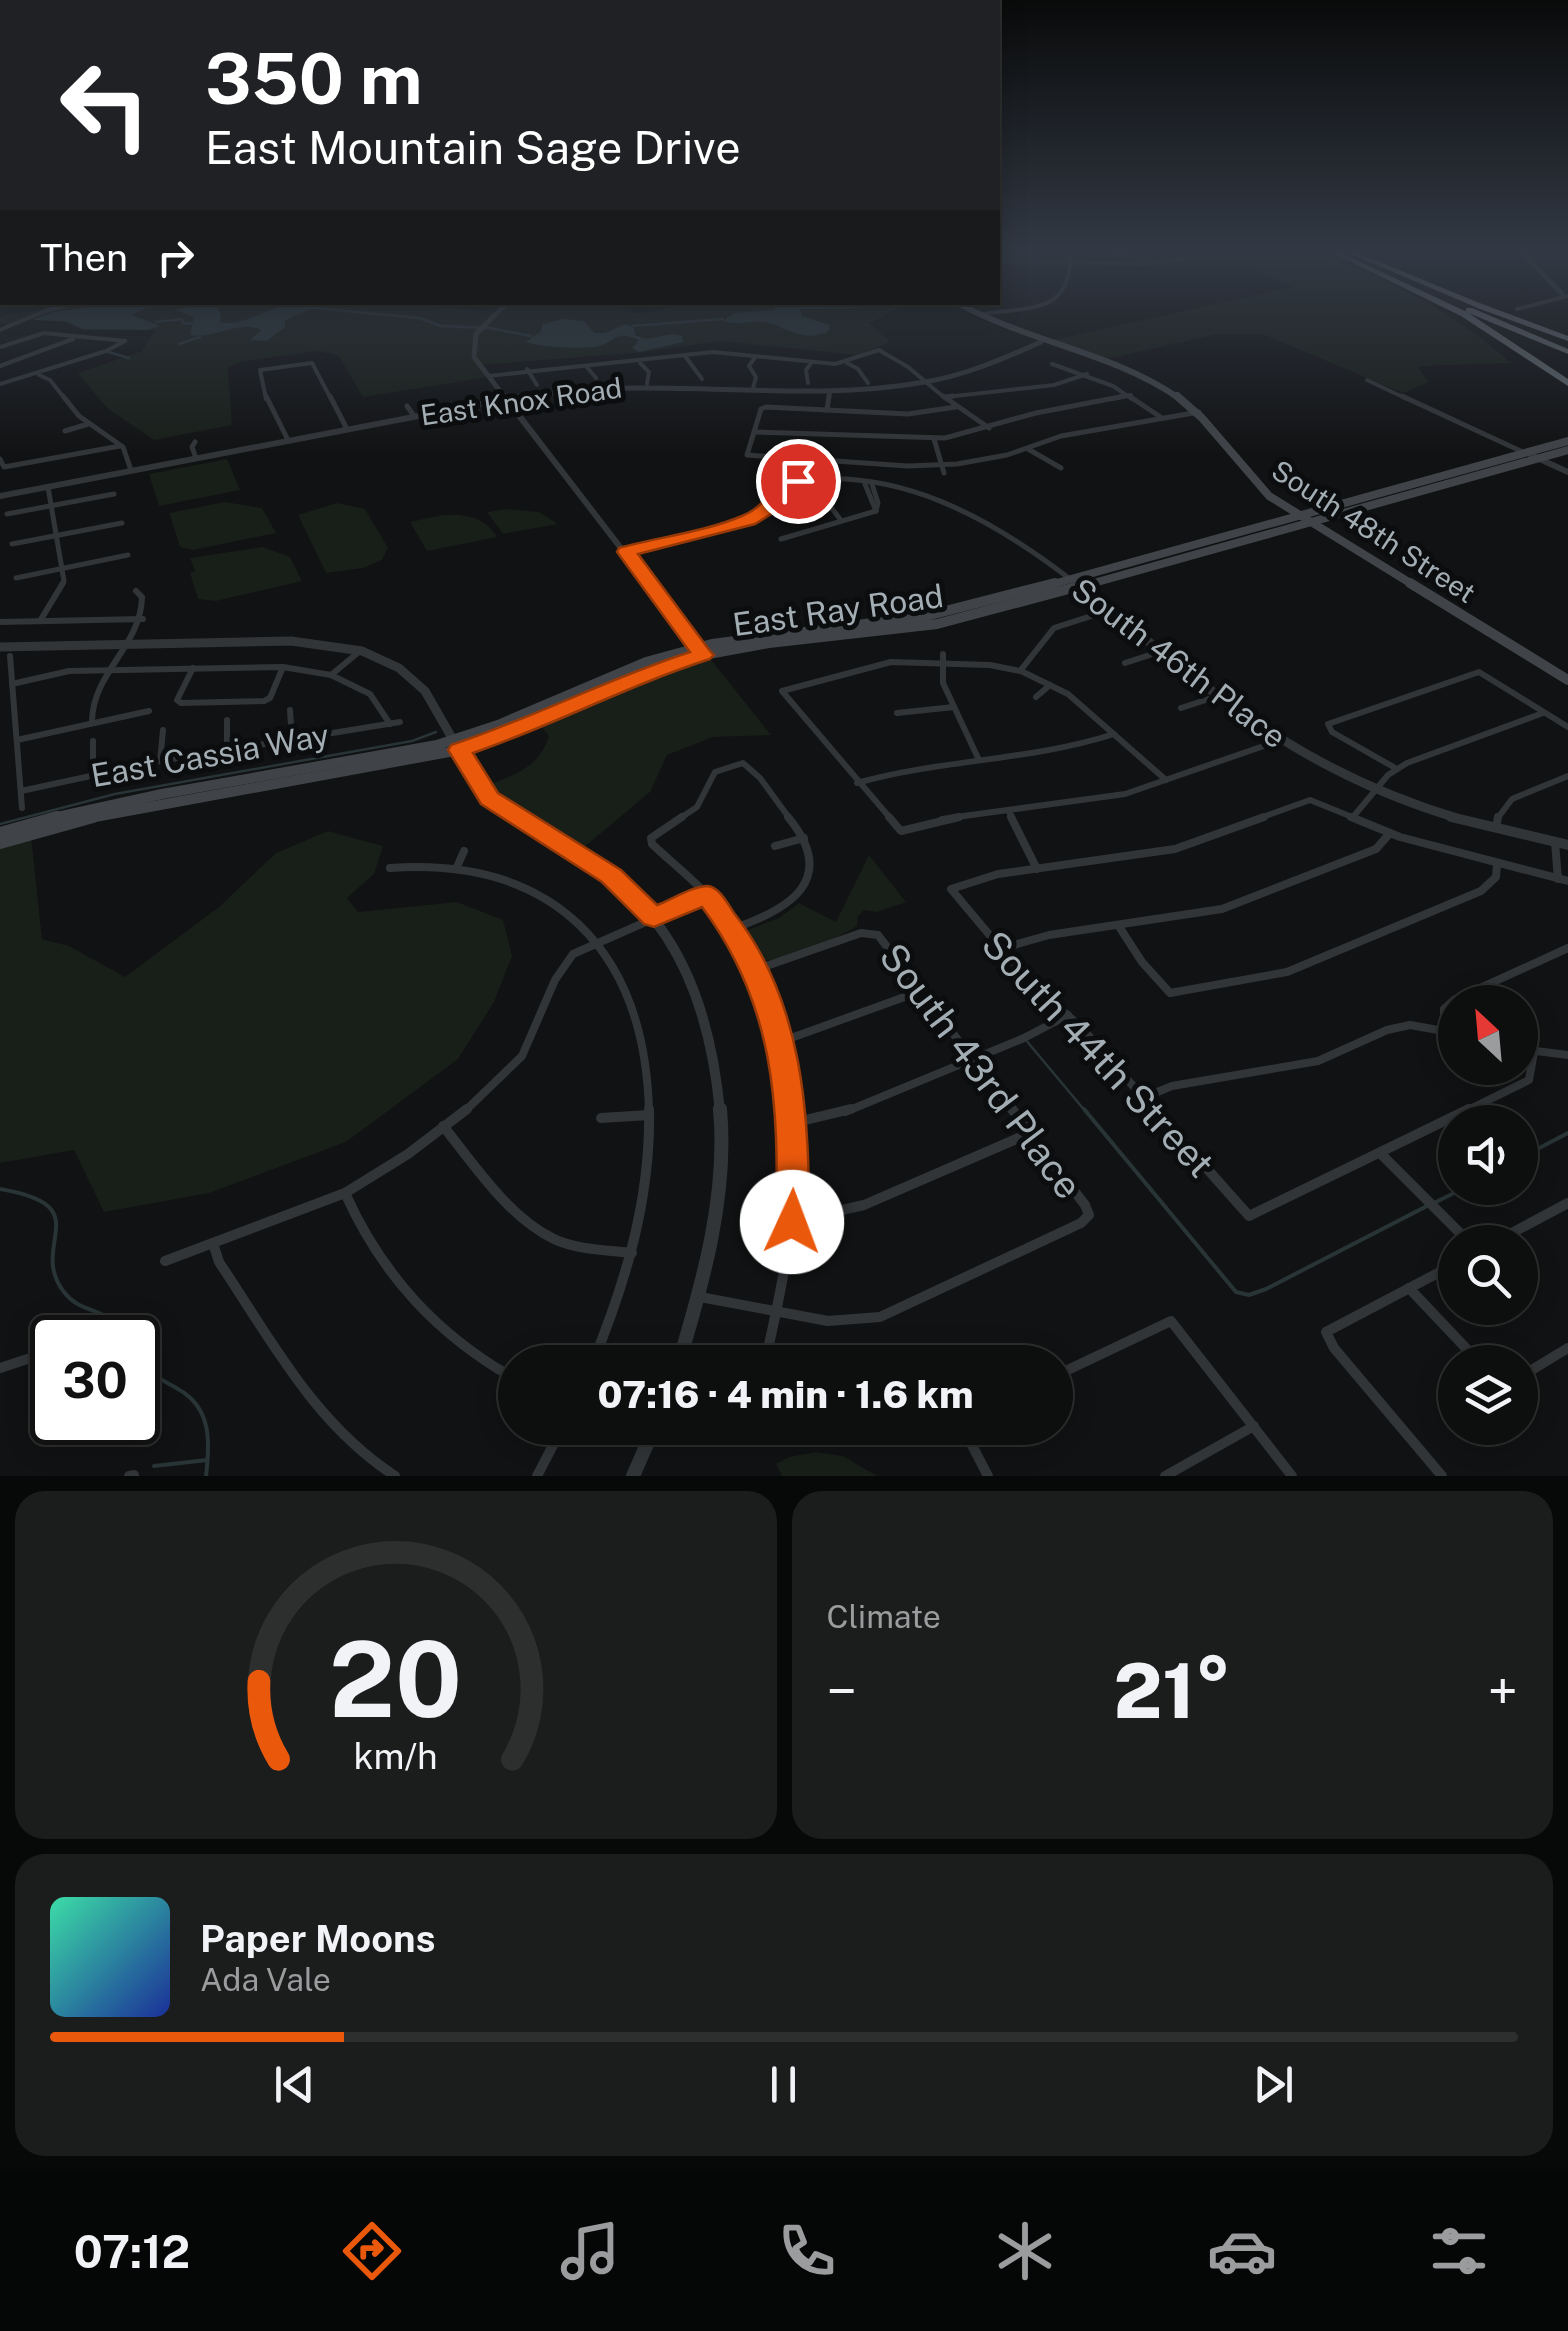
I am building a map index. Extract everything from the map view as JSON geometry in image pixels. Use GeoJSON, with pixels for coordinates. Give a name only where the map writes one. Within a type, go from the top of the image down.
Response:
{"type":"FeatureCollection","features":[{"type":"Feature","properties":{"kind":"highway"},"geometry":{"type":"LineString","coordinates":[[1468,317],[1568,383]]}},
{"type":"Feature","properties":{"kind":"highway"},"geometry":{"type":"LineString","coordinates":[[1488,317],[1568,352]]}},
{"type":"Feature","properties":{"kind":"highway"},"geometry":{"type":"LineString","coordinates":[[1508,317],[1568,341]]}},
{"type":"Feature","properties":{"kind":"main road","name":"South 48th Street"},"geometry":{"type":"LineString","coordinates":[[978,317],[1134,373],[1198,412],[1225,440],[1254,482],[1305,519],[1568,680]]}},
{"type":"Feature","properties":{"kind":"main road","name":"East Ray Road"},"geometry":{"type":"LineString","coordinates":[[1531,456],[1568,441]]}},
{"type":"Feature","properties":{"kind":"main road","name":"East Ray Road"},"geometry":{"type":"LineString","coordinates":[[0,843],[106,813],[516,731],[700,651],[921,618],[1075,583],[1531,456],[1568,450]]}},
{"type":"Feature","properties":{"kind":"main road","name":"East Ray Road"},"geometry":{"type":"LineString","coordinates":[[0,833],[106,804],[280,778]]}},
{"type":"Feature","properties":{"kind":"street"},"geometry":{"type":"LineString","coordinates":[[14,342],[0,332],[30,317]]}},
{"type":"Feature","properties":{"kind":"street"},"geometry":{"type":"LineString","coordinates":[[493,317],[481,328],[472,351],[700,651]]}},
{"type":"Feature","properties":{"kind":"street"},"geometry":{"type":"LineString","coordinates":[[0,347],[44,333],[73,339],[125,340],[115,348],[40,375],[0,384]]}},
{"type":"Feature","properties":{"kind":"street"},"geometry":{"type":"LineString","coordinates":[[0,366],[73,339]]}},
{"type":"Feature","properties":{"kind":"street","name":"East Knox Road"},"geometry":{"type":"LineString","coordinates":[[0,496],[576,387],[648,384],[830,391],[928,384],[981,370],[1041,342]]}},
{"type":"Feature","properties":{"kind":"street"},"geometry":{"type":"LineString","coordinates":[[488,376],[722,352],[846,362],[877,350],[898,359],[944,398],[990,428]]}},
{"type":"Feature","properties":{"kind":"street"},"geometry":{"type":"LineString","coordinates":[[684,355],[702,378]]}},
{"type":"Feature","properties":{"kind":"street"},"geometry":{"type":"LineString","coordinates":[[753,388],[756,377],[748,366],[757,355]]}},
{"type":"Feature","properties":{"kind":"street"},"geometry":{"type":"LineString","coordinates":[[640,362],[649,372],[648,384]]}},
{"type":"Feature","properties":{"kind":"street"},"geometry":{"type":"LineString","coordinates":[[808,383],[806,370],[812,362]]}},
{"type":"Feature","properties":{"kind":"street"},"geometry":{"type":"LineString","coordinates":[[846,362],[858,369],[868,383]]}},
{"type":"Feature","properties":{"kind":"street"},"geometry":{"type":"LineString","coordinates":[[288,440],[266,398],[260,370],[312,363],[347,429]]}},
{"type":"Feature","properties":{"kind":"street"},"geometry":{"type":"LineString","coordinates":[[1052,364],[1086,374],[1131,395],[1163,418]]}},
{"type":"Feature","properties":{"kind":"street"},"geometry":{"type":"LineString","coordinates":[[586,366],[596,378]]}},
{"type":"Feature","properties":{"kind":"street"},"geometry":{"type":"LineString","coordinates":[[528,369],[537,385]]}},
{"type":"Feature","properties":{"kind":"street"},"geometry":{"type":"LineString","coordinates":[[944,398],[1060,384],[1086,374]]}},
{"type":"Feature","properties":{"kind":"street"},"geometry":{"type":"LineString","coordinates":[[40,375],[50,380],[78,416],[121,446],[131,470]]}},
{"type":"Feature","properties":{"kind":"street"},"geometry":{"type":"LineString","coordinates":[[1367,380],[1568,474]]}},
{"type":"Feature","properties":{"kind":"street"},"geometry":{"type":"LineString","coordinates":[[1014,382],[1020,389]]}},
{"type":"Feature","properties":{"kind":"street"},"geometry":{"type":"LineString","coordinates":[[826,410],[830,391]]}},
{"type":"Feature","properties":{"kind":"street"},"geometry":{"type":"LineString","coordinates":[[754,432],[934,439],[990,428],[1036,413],[1131,395]]}},
{"type":"Feature","properties":{"kind":"street"},"geometry":{"type":"LineString","coordinates":[[406,406],[414,416]]}},
{"type":"Feature","properties":{"kind":"street"},"geometry":{"type":"LineString","coordinates":[[956,407],[919,414],[766,407],[762,408],[748,457],[941,466],[983,461],[1068,434],[1198,412]]}},
{"type":"Feature","properties":{"kind":"street"},"geometry":{"type":"LineString","coordinates":[[65,431],[89,424]]}},
{"type":"Feature","properties":{"kind":"street"},"geometry":{"type":"LineString","coordinates":[[934,439],[944,474]]}},
{"type":"Feature","properties":{"kind":"street"},"geometry":{"type":"LineString","coordinates":[[195,442],[192,448],[196,458]]}},
{"type":"Feature","properties":{"kind":"street"},"geometry":{"type":"LineString","coordinates":[[0,459],[4,468],[121,446]]}},
{"type":"Feature","properties":{"kind":"street"},"geometry":{"type":"LineString","coordinates":[[1027,448],[1061,468]]}},
{"type":"Feature","properties":{"kind":"street","name":"South 46th Place"},"geometry":{"type":"LineString","coordinates":[[626,552],[748,520],[770,508],[787,485],[798,481],[920,491],[952,503],[1020,541],[1278,741],[1374,791],[1496,830],[1568,845]]}},
{"type":"Feature","properties":{"kind":"street"},"geometry":{"type":"LineString","coordinates":[[780,539],[876,511],[878,503],[868,484]]}},
{"type":"Feature","properties":{"kind":"street"},"geometry":{"type":"LineString","coordinates":[[40,621],[63,586],[48,486]]}},
{"type":"Feature","properties":{"kind":"street"},"geometry":{"type":"LineString","coordinates":[[7,514],[114,494]]}},
{"type":"Feature","properties":{"kind":"street"},"geometry":{"type":"LineString","coordinates":[[826,502],[840,520]]}},
{"type":"Feature","properties":{"kind":"street"},"geometry":{"type":"LineString","coordinates":[[12,544],[122,522]]}},
{"type":"Feature","properties":{"kind":"street"},"geometry":{"type":"LineString","coordinates":[[16,578],[128,555]]}},
{"type":"Feature","properties":{"kind":"street"},"geometry":{"type":"LineString","coordinates":[[92,721],[92,700],[143,619],[142,596],[136,591]]}},
{"type":"Feature","properties":{"kind":"street"},"geometry":{"type":"LineString","coordinates":[[1020,671],[1043,635],[1060,625],[1110,610]]}},
{"type":"Feature","properties":{"kind":"street"},"geometry":{"type":"LineString","coordinates":[[0,622],[143,619]]}},
{"type":"Feature","properties":{"kind":"street"},"geometry":{"type":"LineString","coordinates":[[0,648],[297,641],[361,650],[393,663],[424,686],[490,798],[612,876],[654,918],[686,969],[708,1030],[720,1114],[718,1197],[700,1297],[684,1345]]}},
{"type":"Feature","properties":{"kind":"street"},"geometry":{"type":"LineString","coordinates":[[331,675],[361,650]]}},
{"type":"Feature","properties":{"kind":"street"},"geometry":{"type":"LineString","coordinates":[[1125,662],[1162,652]]}},
{"type":"Feature","properties":{"kind":"street"},"geometry":{"type":"LineString","coordinates":[[10,656],[22,808]]}},
{"type":"Feature","properties":{"kind":"street"},"geometry":{"type":"LineString","coordinates":[[943,658],[943,684],[978,758]]}},
{"type":"Feature","properties":{"kind":"street"},"geometry":{"type":"LineString","coordinates":[[1166,781],[1051,684],[1020,671],[943,658],[881,662],[782,690],[901,831],[942,819],[1113,797],[1166,781],[1278,741]]}},
{"type":"Feature","properties":{"kind":"street"},"geometry":{"type":"LineString","coordinates":[[193,668],[178,700],[181,703],[270,698],[283,667]]}},
{"type":"Feature","properties":{"kind":"street"},"geometry":{"type":"LineString","coordinates":[[12,684],[69,672],[283,667],[331,675],[370,694],[390,724]]}},
{"type":"Feature","properties":{"kind":"street"},"geometry":{"type":"LineString","coordinates":[[1396,769],[1327,728],[1331,722],[1479,672],[1568,727]]}},
{"type":"Feature","properties":{"kind":"street"},"geometry":{"type":"LineString","coordinates":[[1036,697],[1051,684]]}},
{"type":"Feature","properties":{"kind":"street"},"geometry":{"type":"LineString","coordinates":[[1181,708],[1219,696]]}},
{"type":"Feature","properties":{"kind":"street"},"geometry":{"type":"LineString","coordinates":[[897,714],[954,707]]}},
{"type":"Feature","properties":{"kind":"street"},"geometry":{"type":"LineString","coordinates":[[290,710],[292,740]]}},
{"type":"Feature","properties":{"kind":"street"},"geometry":{"type":"LineString","coordinates":[[16,740],[92,721],[150,712]]}},
{"type":"Feature","properties":{"kind":"street"},"geometry":{"type":"LineString","coordinates":[[1352,818],[1396,769],[1544,712]]}},
{"type":"Feature","properties":{"kind":"street"},"geometry":{"type":"LineString","coordinates":[[227,720],[228,751]]}},
{"type":"Feature","properties":{"kind":"street","name":"East Cassia Way"},"geometry":{"type":"LineString","coordinates":[[21,791],[93,774],[400,722]]}},
{"type":"Feature","properties":{"kind":"street"},"geometry":{"type":"LineString","coordinates":[[160,762],[163,730]]}},
{"type":"Feature","properties":{"kind":"street"},"geometry":{"type":"LineString","coordinates":[[857,783],[906,768],[1075,746],[1114,734]]}},
{"type":"Feature","properties":{"kind":"street"},"geometry":{"type":"LineString","coordinates":[[93,742],[93,774]]}},
{"type":"Feature","properties":{"kind":"street"},"geometry":{"type":"LineString","coordinates":[[732,928],[772,914],[795,898],[810,873],[810,849],[804,838],[744,763],[715,772],[691,814],[651,838],[652,844],[706,895],[732,928],[755,970],[780,1042],[793,1123],[794,1212],[770,1345]]}},
{"type":"Feature","properties":{"kind":"street"},"geometry":{"type":"LineString","coordinates":[[1496,830],[1499,810],[1507,801],[1568,776]]}},
{"type":"Feature","properties":{"kind":"street"},"geometry":{"type":"LineString","coordinates":[[1008,810],[1037,868],[1175,849],[1310,800],[1390,833],[1496,865],[1563,880],[1555,842]]}},
{"type":"Feature","properties":{"kind":"street"},"geometry":{"type":"LineString","coordinates":[[1000,948],[1026,940],[1222,909],[1376,849],[1390,833]]}},
{"type":"Feature","properties":{"kind":"street"},"geometry":{"type":"LineString","coordinates":[[775,846],[804,838]]}},
{"type":"Feature","properties":{"kind":"street"},"geometry":{"type":"LineString","coordinates":[[456,867],[464,850]]}},
{"type":"Feature","properties":{"kind":"street"},"geometry":{"type":"LineString","coordinates":[[1118,925],[1142,962],[1170,992],[1288,972],[1481,890],[1496,877],[1496,865]]}},
{"type":"Feature","properties":{"kind":"street"},"geometry":{"type":"LineString","coordinates":[[390,868],[456,867],[494,874],[572,916],[598,942],[618,973],[635,1016],[646,1066],[646,1185],[632,1253],[598,1345]]}},
{"type":"Feature","properties":{"kind":"street","name":"South 44th Street"},"geometry":{"type":"LineString","coordinates":[[1037,868],[981,878],[951,889],[1028,981],[1068,1015],[1249,1216],[1380,1154]]}},
{"type":"Feature","properties":{"kind":"street"},"geometry":{"type":"LineString","coordinates":[[166,1261],[346,1192],[382,1172],[519,1061],[563,966],[573,954],[706,895]]}},
{"type":"Feature","properties":{"kind":"street","name":"South 43rd Place"},"geometry":{"type":"LineString","coordinates":[[755,970],[870,931],[878,935],[1089,1215],[1082,1223],[880,1317],[849,1322],[778,1313]]}},
{"type":"Feature","properties":{"kind":"street"},"geometry":{"type":"LineString","coordinates":[[1487,985],[1568,948]]}},
{"type":"Feature","properties":{"kind":"street"},"geometry":{"type":"LineString","coordinates":[[780,1042],[921,990]]}},
{"type":"Feature","properties":{"kind":"street"},"geometry":{"type":"LineString","coordinates":[[793,1123],[834,1116],[1039,1031],[1068,1015]]}},
{"type":"Feature","properties":{"kind":"street"},"geometry":{"type":"LineString","coordinates":[[1143,1098],[1172,1086],[1318,1061],[1388,1030],[1410,1025],[1438,1029]]}},
{"type":"Feature","properties":{"kind":"street"},"geometry":{"type":"LineString","coordinates":[[1538,1052],[1568,1055]]}},
{"type":"Feature","properties":{"kind":"street"},"geometry":{"type":"LineString","coordinates":[[1452,1225],[1380,1154],[1519,1085]]}},
{"type":"Feature","properties":{"kind":"street"},"geometry":{"type":"LineString","coordinates":[[600,1118],[649,1115]]}},
{"type":"Feature","properties":{"kind":"street"},"geometry":{"type":"LineString","coordinates":[[443,1125],[520,1214],[544,1234],[579,1246],[632,1253]]}},
{"type":"Feature","properties":{"kind":"street"},"geometry":{"type":"LineString","coordinates":[[794,1212],[833,1212],[864,1205],[1030,1133]]}},
{"type":"Feature","properties":{"kind":"street"},"geometry":{"type":"LineString","coordinates":[[346,1192],[366,1240],[408,1296],[464,1348],[498,1368]]}},
{"type":"Feature","properties":{"kind":"street"},"geometry":{"type":"LineString","coordinates":[[1527,1225],[1568,1203]]}},
{"type":"Feature","properties":{"kind":"street"},"geometry":{"type":"LineString","coordinates":[[213,1242],[219,1262],[329,1426],[380,1473],[394,1476]]}},
{"type":"Feature","properties":{"kind":"street"},"geometry":{"type":"LineString","coordinates":[[1438,1273],[1326,1332],[1334,1348],[1442,1476]]}},
{"type":"Feature","properties":{"kind":"street"},"geometry":{"type":"LineString","coordinates":[[1410,1288],[1462,1345]]}},
{"type":"Feature","properties":{"kind":"street"},"geometry":{"type":"LineString","coordinates":[[700,1297],[778,1313]]}},
{"type":"Feature","properties":{"kind":"street"},"geometry":{"type":"LineString","coordinates":[[1073,1367],[1171,1321],[1292,1476]]}},
{"type":"Feature","properties":{"kind":"street"},"geometry":{"type":"LineString","coordinates":[[1538,1366],[1568,1348]]}},
{"type":"Feature","properties":{"kind":"street"},"geometry":{"type":"LineString","coordinates":[[0,1377],[0,1366],[30,1357]]}},
{"type":"Feature","properties":{"kind":"street"},"geometry":{"type":"LineString","coordinates":[[1164,1476],[1254,1426]]}},
{"type":"Feature","properties":{"kind":"street"},"geometry":{"type":"LineString","coordinates":[[537,1476],[553,1445]]}},
{"type":"Feature","properties":{"kind":"street"},"geometry":{"type":"LineString","coordinates":[[632,1476],[646,1445]]}},
{"type":"Feature","properties":{"kind":"street"},"geometry":{"type":"LineString","coordinates":[[972,1445],[988,1476]]}},
{"type":"Feature","properties":{"kind":"shaded area"},"geometry":{"type":"Polygon","coordinates":[[[137,317],[160,326],[147,330],[82,329],[66,321],[33,320],[137,317]]]}},
{"type":"Feature","properties":{"kind":"shaded area"},"geometry":{"type":"Polygon","coordinates":[[[194,317],[221,317],[220,322],[232,323],[253,317],[294,317],[267,341],[250,340],[261,330],[253,327],[190,335],[194,317]]]}},
{"type":"Feature","properties":{"kind":"shaded area"},"geometry":{"type":"Polygon","coordinates":[[[729,317],[805,317],[830,325],[828,332],[813,336],[767,322],[723,321],[729,317]]]}},
{"type":"Feature","properties":{"kind":"shaded area"},"geometry":{"type":"Polygon","coordinates":[[[881,317],[869,323],[890,342],[858,355],[719,341],[644,352],[481,365],[489,377],[363,397],[338,355],[317,351],[238,362],[228,368],[232,425],[154,440],[107,408],[78,373],[142,351],[155,330],[83,330],[64,322],[22,319],[10,325],[0,323],[0,318],[881,317]]]}},
{"type":"Feature","properties":{"kind":"shaded area"},"geometry":{"type":"Polygon","coordinates":[[[1158,317],[1450,317],[1511,363],[1421,366],[1418,368],[1429,382],[1403,393],[1262,334],[1217,334],[1107,359],[1049,341],[1158,317]]]}},
{"type":"Feature","properties":{"kind":"shaded area"},"geometry":{"type":"Polygon","coordinates":[[[564,319],[584,321],[594,333],[605,333],[625,324],[641,338],[676,334],[682,336],[683,342],[639,352],[632,348],[639,340],[623,336],[586,348],[526,342],[541,331],[543,324],[564,319]]]}},
{"type":"Feature","properties":{"kind":"shaded area"},"geometry":{"type":"Polygon","coordinates":[[[227,459],[240,490],[159,506],[149,474],[227,459]]]}},
{"type":"Feature","properties":{"kind":"shaded area"},"geometry":{"type":"Polygon","coordinates":[[[225,502],[262,508],[276,533],[193,550],[180,547],[169,513],[225,502]]]}},
{"type":"Feature","properties":{"kind":"shaded area"},"geometry":{"type":"Polygon","coordinates":[[[337,503],[365,509],[388,548],[382,560],[363,568],[326,573],[298,515],[337,503]]]}},
{"type":"Feature","properties":{"kind":"shaded area"},"geometry":{"type":"Polygon","coordinates":[[[487,512],[539,512],[558,524],[503,534],[487,512]]]}},
{"type":"Feature","properties":{"kind":"shaded area"},"geometry":{"type":"Polygon","coordinates":[[[442,515],[473,518],[497,537],[427,551],[410,522],[442,515]]]}},
{"type":"Feature","properties":{"kind":"shaded area"},"geometry":{"type":"Polygon","coordinates":[[[263,547],[290,557],[302,581],[216,601],[198,599],[190,558],[263,547]]]}},
{"type":"Feature","properties":{"kind":"shaded area"},"geometry":{"type":"Polygon","coordinates":[[[709,657],[771,735],[713,737],[667,755],[650,792],[583,848],[510,804],[488,785],[533,762],[549,736],[540,725],[645,677],[709,657]]]}},
{"type":"Feature","properties":{"kind":"shaded area"},"geometry":{"type":"Polygon","coordinates":[[[328,831],[383,846],[374,874],[347,898],[358,912],[457,902],[503,920],[512,956],[494,1002],[458,1059],[346,1142],[209,1193],[104,1212],[74,1150],[0,1163],[0,846],[31,836],[42,939],[69,946],[125,977],[219,907],[276,853],[328,831]]]}},
{"type":"Feature","properties":{"kind":"shaded area"},"geometry":{"type":"Polygon","coordinates":[[[869,855],[906,902],[877,912],[864,910],[858,916],[857,926],[837,937],[795,954],[760,960],[745,931],[779,918],[799,903],[836,922],[869,855]]]}},
{"type":"Feature","properties":{"kind":"shaded area"},"geometry":{"type":"Polygon","coordinates":[[[816,1452],[843,1456],[877,1476],[782,1476],[776,1464],[816,1452]]]}},
{"type":"Feature","properties":{"kind":"waterway"},"geometry":{"type":"LineString","coordinates":[[407,317],[441,326],[489,328],[531,336]]}},
{"type":"Feature","properties":{"kind":"waterway"},"geometry":{"type":"LineString","coordinates":[[156,322],[182,319],[183,323],[194,324]]}},
{"type":"Feature","properties":{"kind":"waterway"},"geometry":{"type":"LineString","coordinates":[[632,326],[723,319]]}},
{"type":"Feature","properties":{"kind":"waterway"},"geometry":{"type":"LineString","coordinates":[[179,344],[200,337]]}},
{"type":"Feature","properties":{"kind":"waterway"},"geometry":{"type":"LineString","coordinates":[[108,352],[129,358]]}},
{"type":"Feature","properties":{"kind":"waterway"},"geometry":{"type":"LineString","coordinates":[[0,824],[115,794],[412,741],[436,732]]}},
{"type":"Feature","properties":{"kind":"waterway"},"geometry":{"type":"LineString","coordinates":[[1025,1039],[1086,1112]]}},
{"type":"Feature","properties":{"kind":"waterway"},"geometry":{"type":"LineString","coordinates":[[1084,1109],[1236,1292],[1249,1295],[1266,1289],[1427,1206]]}},
{"type":"Feature","properties":{"kind":"waterway"},"geometry":{"type":"LineString","coordinates":[[1538,1149],[1568,1133]]}},
{"type":"Feature","properties":{"kind":"waterway"},"geometry":{"type":"LineString","coordinates":[[0,1189],[30,1196],[47,1206],[55,1217],[55,1275],[71,1300],[104,1315]]}},
{"type":"Feature","properties":{"kind":"waterway"},"geometry":{"type":"LineString","coordinates":[[1434,1203],[1438,1201]]}},
{"type":"Feature","properties":{"kind":"waterway"},"geometry":{"type":"LineString","coordinates":[[160,1379],[189,1397],[203,1416],[208,1439],[206,1476]]}},
{"type":"Feature","properties":{"kind":"waterway"},"geometry":{"type":"LineString","coordinates":[[154,1466],[207,1460]]}},
{"type":"Feature","properties":{"kind":"route"},"geometry":{"type":"LineString","coordinates":[[792,1222],[794,1130],[782,1050],[760,980],[732,928],[706,895],[654,918],[612,876],[490,798],[474,780],[460,750],[516,731],[655,670],[703,655],[626,552],[748,520],[770,508],[787,485],[798,481]]}}]}
